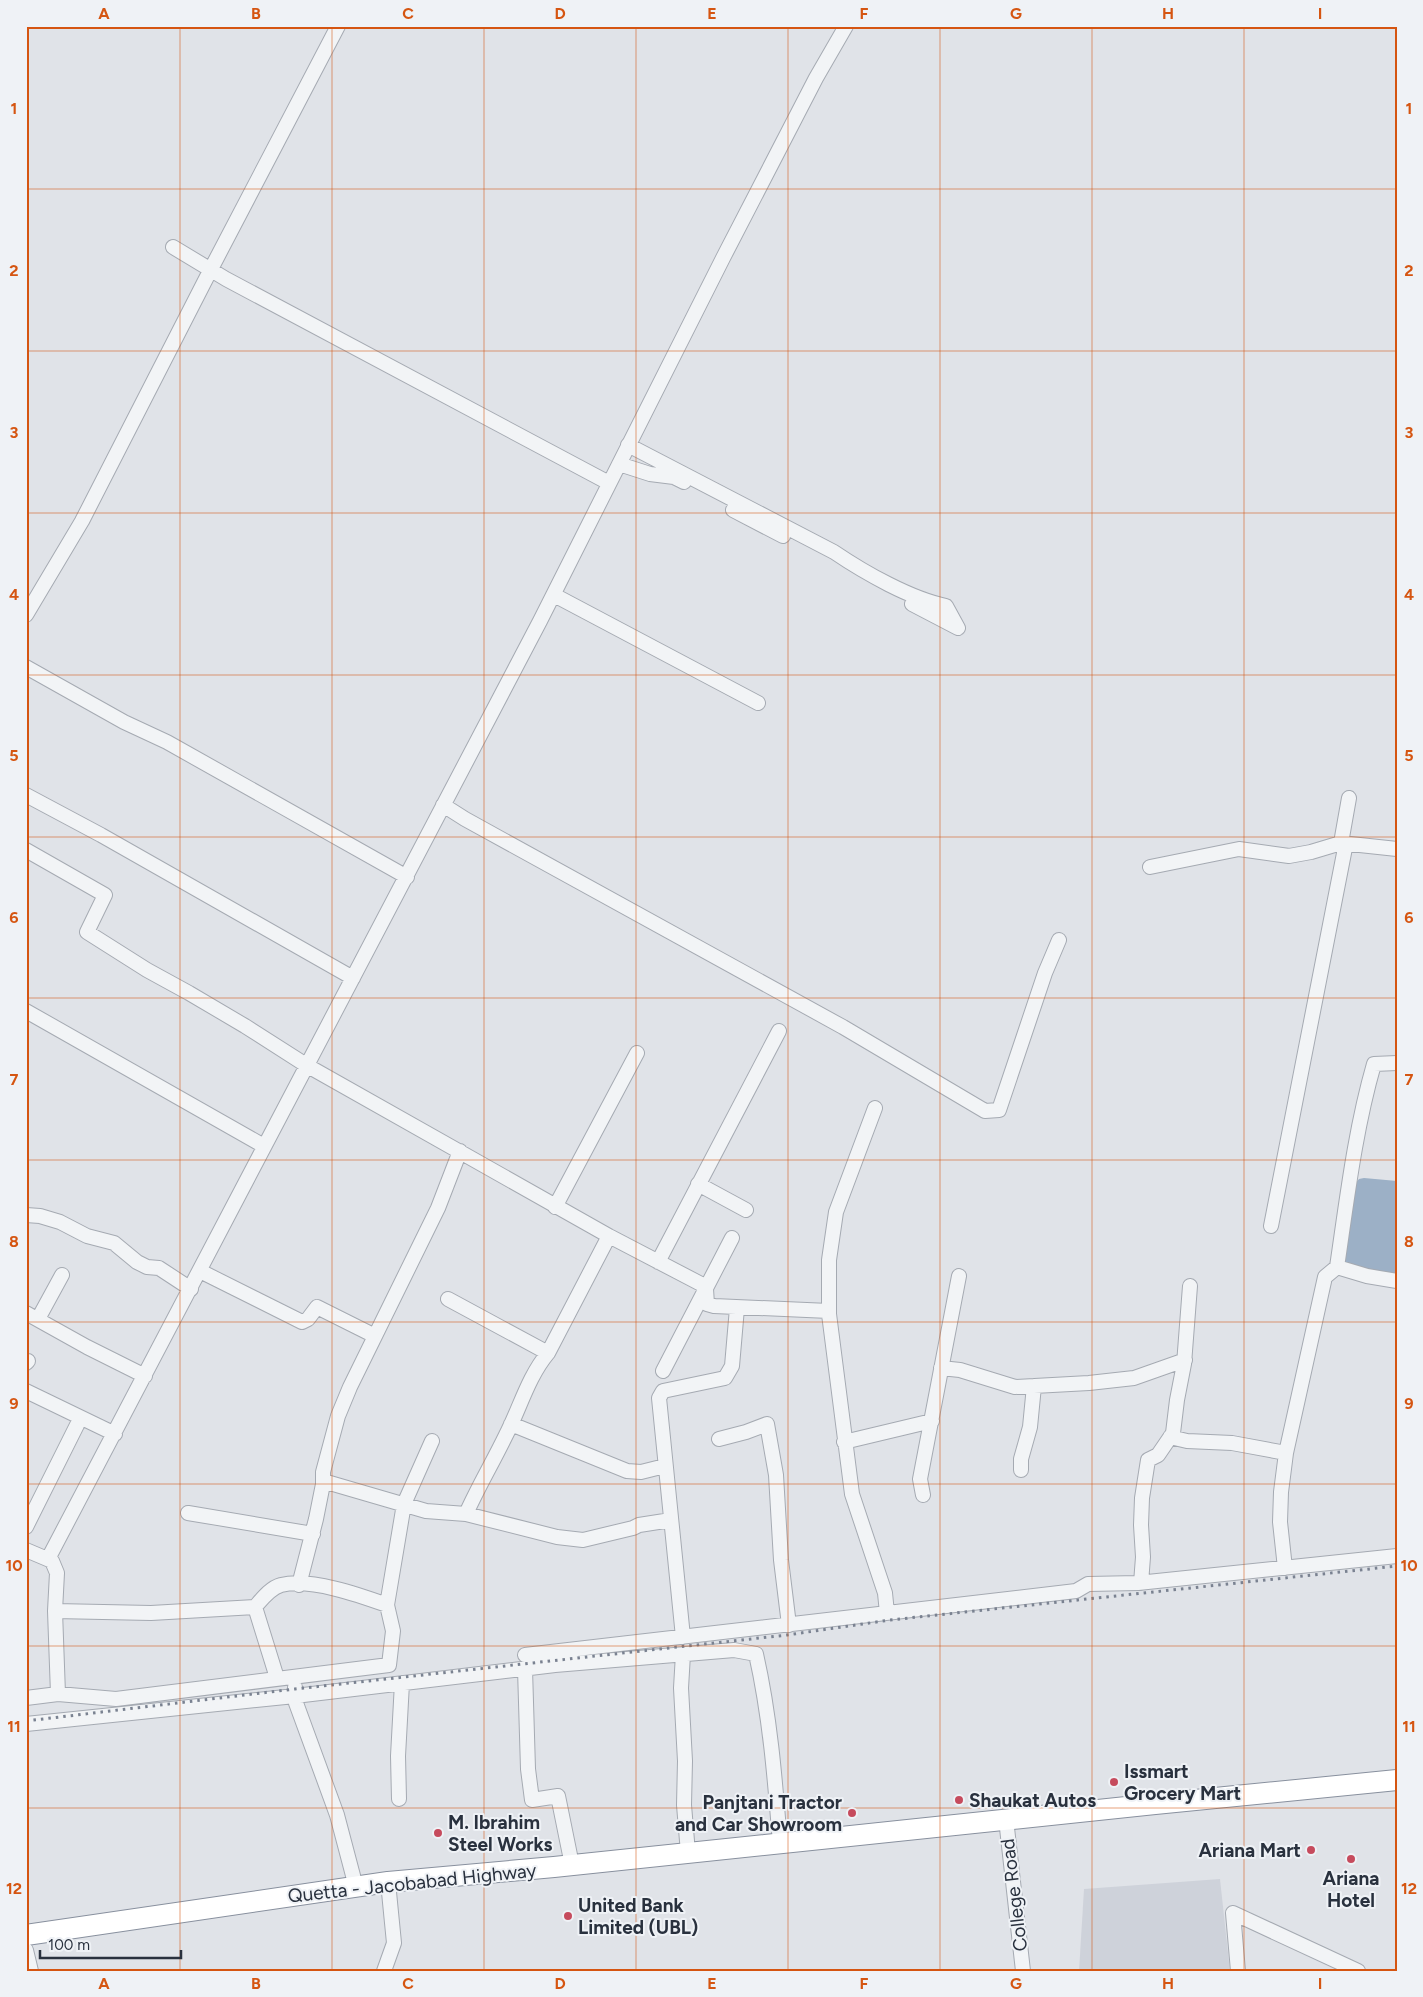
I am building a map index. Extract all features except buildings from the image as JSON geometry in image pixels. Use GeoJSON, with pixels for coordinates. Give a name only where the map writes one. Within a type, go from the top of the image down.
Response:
{"type":"FeatureCollection","features":[{"type":"Feature","properties":{"kind":"highway","name":"Quetta - Jacobabad Highway"},"geometry":{"type":"LineString","coordinates":[[26,1935],[388,1882],[572,1866],[1006,1819],[1397,1780]]}},
{"type":"Feature","properties":{"kind":"street"},"geometry":{"type":"LineString","coordinates":[[26,615],[82,521],[338,26]]}},
{"type":"Feature","properties":{"kind":"street"},"geometry":{"type":"LineString","coordinates":[[48,1559],[554,595],[628,445],[816,78],[846,26]]}},
{"type":"Feature","properties":{"kind":"street"},"geometry":{"type":"LineString","coordinates":[[172,247],[226,279],[609,483]]}},
{"type":"Feature","properties":{"kind":"street"},"geometry":{"type":"LineString","coordinates":[[619,464],[650,474],[674,477],[755,522],[958,628],[946,606],[929,602],[856,567],[834,552],[628,445]]}},
{"type":"Feature","properties":{"kind":"street"},"geometry":{"type":"LineString","coordinates":[[554,595],[758,703]]}},
{"type":"Feature","properties":{"kind":"street"},"geometry":{"type":"LineString","coordinates":[[26,667],[124,722],[167,742],[406,877]]}},
{"type":"Feature","properties":{"kind":"street"},"geometry":{"type":"LineString","coordinates":[[26,795],[101,835],[353,978]]}},
{"type":"Feature","properties":{"kind":"street"},"geometry":{"type":"LineString","coordinates":[[1270,1226],[1344,843],[1350,798]]}},
{"type":"Feature","properties":{"kind":"street"},"geometry":{"type":"LineString","coordinates":[[443,805],[465,819],[843,1027],[985,1111],[999,1110],[1045,973],[1059,940]]}},
{"type":"Feature","properties":{"kind":"street"},"geometry":{"type":"LineString","coordinates":[[1150,867],[1239,849],[1289,856],[1344,843],[1397,849]]}},
{"type":"Feature","properties":{"kind":"street"},"geometry":{"type":"LineString","coordinates":[[26,850],[105,895],[87,932],[147,970],[245,1026],[306,1065],[460,1151],[555,1207],[706,1289]]}},
{"type":"Feature","properties":{"kind":"street"},"geometry":{"type":"LineString","coordinates":[[26,1011],[264,1146]]}},
{"type":"Feature","properties":{"kind":"street"},"geometry":{"type":"LineString","coordinates":[[658,1262],[779,1031]]}},
{"type":"Feature","properties":{"kind":"street"},"geometry":{"type":"LineString","coordinates":[[555,1207],[637,1053]]}},
{"type":"Feature","properties":{"kind":"street"},"geometry":{"type":"LineString","coordinates":[[1285,1568],[1280,1522],[1281,1492],[1286,1453],[1325,1277],[1336,1267],[1364,1098],[1374,1064],[1397,1064]]}},
{"type":"Feature","properties":{"kind":"street"},"geometry":{"type":"LineString","coordinates":[[875,1108],[836,1212],[829,1260],[829,1311],[852,1494],[885,1593],[887,1613]]}},
{"type":"Feature","properties":{"kind":"street"},"geometry":{"type":"LineString","coordinates":[[299,1585],[312,1534],[323,1481],[323,1472],[338,1416],[438,1208],[460,1151]]}},
{"type":"Feature","properties":{"kind":"street"},"geometry":{"type":"LineString","coordinates":[[698,1184],[746,1210]]}},
{"type":"Feature","properties":{"kind":"street"},"geometry":{"type":"LineString","coordinates":[[26,1215],[40,1216],[60,1222],[88,1236],[114,1244],[137,1262],[147,1267],[159,1268],[191,1289]]}},
{"type":"Feature","properties":{"kind":"street"},"geometry":{"type":"LineString","coordinates":[[466,1514],[477,1487],[511,1424],[538,1365],[548,1353],[609,1236]]}},
{"type":"Feature","properties":{"kind":"street"},"geometry":{"type":"LineString","coordinates":[[663,1371],[732,1238]]}},
{"type":"Feature","properties":{"kind":"street"},"geometry":{"type":"LineString","coordinates":[[1336,1267],[1367,1276],[1397,1281]]}},
{"type":"Feature","properties":{"kind":"street"},"geometry":{"type":"LineString","coordinates":[[200,1271],[302,1322],[308,1319],[317,1307],[375,1336]]}},
{"type":"Feature","properties":{"kind":"street"},"geometry":{"type":"LineString","coordinates":[[62,1275],[32,1316],[87,1347],[145,1376]]}},
{"type":"Feature","properties":{"kind":"street"},"geometry":{"type":"LineString","coordinates":[[923,1495],[920,1479],[959,1276]]}},
{"type":"Feature","properties":{"kind":"street"},"geometry":{"type":"LineString","coordinates":[[1141,1583],[1143,1557],[1142,1498],[1148,1460],[1158,1456],[1173,1433],[1185,1360],[1190,1286]]}},
{"type":"Feature","properties":{"kind":"street"},"geometry":{"type":"LineString","coordinates":[[706,1289],[707,1304],[714,1306],[829,1311]]}},
{"type":"Feature","properties":{"kind":"street"},"geometry":{"type":"LineString","coordinates":[[448,1300],[548,1353]]}},
{"type":"Feature","properties":{"kind":"street"},"geometry":{"type":"LineString","coordinates":[[683,1637],[659,1398],[663,1390],[725,1378],[732,1366],[737,1308]]}},
{"type":"Feature","properties":{"kind":"street"},"geometry":{"type":"LineString","coordinates":[[941,1368],[960,1370],[1015,1387],[1134,1378],[1185,1360]]}},
{"type":"Feature","properties":{"kind":"street"},"geometry":{"type":"LineString","coordinates":[[1021,1470],[1021,1459],[1030,1427],[1034,1386]]}},
{"type":"Feature","properties":{"kind":"street"},"geometry":{"type":"LineString","coordinates":[[26,1391],[113,1438]]}},
{"type":"Feature","properties":{"kind":"street"},"geometry":{"type":"LineString","coordinates":[[26,1400],[77,1425],[113,1438]]}},
{"type":"Feature","properties":{"kind":"street"},"geometry":{"type":"LineString","coordinates":[[844,1442],[932,1421]]}},
{"type":"Feature","properties":{"kind":"street"},"geometry":{"type":"LineString","coordinates":[[511,1424],[627,1471],[641,1472],[665,1466]]}},
{"type":"Feature","properties":{"kind":"street"},"geometry":{"type":"LineString","coordinates":[[719,1439],[767,1424],[776,1475],[781,1560],[789,1625]]}},
{"type":"Feature","properties":{"kind":"street"},"geometry":{"type":"LineString","coordinates":[[26,1527],[77,1425]]}},
{"type":"Feature","properties":{"kind":"street"},"geometry":{"type":"LineString","coordinates":[[1170,1436],[1187,1441],[1232,1443],[1286,1453]]}},
{"type":"Feature","properties":{"kind":"street"},"geometry":{"type":"LineString","coordinates":[[26,1698],[58,1694],[116,1699],[389,1665],[393,1631],[387,1604],[404,1504],[432,1441]]}},
{"type":"Feature","properties":{"kind":"street"},"geometry":{"type":"LineString","coordinates":[[323,1481],[426,1511],[466,1514],[556,1538],[583,1540],[639,1525],[671,1520]]}},
{"type":"Feature","properties":{"kind":"street"},"geometry":{"type":"LineString","coordinates":[[188,1513],[312,1534]]}},
{"type":"Feature","properties":{"kind":"street"},"geometry":{"type":"LineString","coordinates":[[26,1550],[52,1561],[57,1573],[55,1611],[58,1694]]}},
{"type":"Feature","properties":{"kind":"street"},"geometry":{"type":"LineString","coordinates":[[26,1724],[402,1683],[683,1637],[1076,1591],[1088,1584],[1141,1583],[1397,1556]]}},
{"type":"Feature","properties":{"kind":"street"},"geometry":{"type":"LineString","coordinates":[[55,1611],[151,1613],[255,1607],[268,1593],[281,1585],[309,1584],[356,1594],[387,1604]]}},
{"type":"Feature","properties":{"kind":"street"},"geometry":{"type":"LineString","coordinates":[[255,1607],[284,1677],[295,1696],[337,1816],[356,1887]]}},
{"type":"Feature","properties":{"kind":"street"},"geometry":{"type":"LineString","coordinates":[[525,1662],[555,1665],[734,1650],[756,1654],[765,1693],[772,1744],[780,1843]]}},
{"type":"Feature","properties":{"kind":"street"},"geometry":{"type":"LineString","coordinates":[[683,1654],[681,1688],[685,1761],[684,1805],[688,1853]]}},
{"type":"Feature","properties":{"kind":"street"},"geometry":{"type":"LineString","coordinates":[[525,1662],[530,1795],[532,1800],[558,1796],[572,1866]]}},
{"type":"Feature","properties":{"kind":"street"},"geometry":{"type":"LineString","coordinates":[[399,1799],[398,1756],[402,1683]]}},
{"type":"Feature","properties":{"kind":"street","name":"College Road"},"geometry":{"type":"LineString","coordinates":[[1006,1819],[1023,1971]]}},
{"type":"Feature","properties":{"kind":"street"},"geometry":{"type":"LineString","coordinates":[[384,1971],[394,1943],[388,1882]]}},
{"type":"Feature","properties":{"kind":"street"},"geometry":{"type":"LineString","coordinates":[[1238,1971],[1233,1913],[1358,1971]]}},
{"type":"Feature","properties":{"kind":"street"},"geometry":{"type":"LineString","coordinates":[[26,1950],[31,1971]]}},
{"type":"Feature","properties":{"kind":"shaded area"},"geometry":{"type":"Polygon","coordinates":[[[1220,1879],[1230,1971],[1079,1971],[1084,1889],[1220,1879]]]}},
{"type":"Feature","properties":{"kind":"water"},"geometry":{"type":"Polygon","coordinates":[[[1359,1179],[1397,1181],[1397,1274],[1362,1271],[1344,1265],[1355,1184],[1359,1179]]]}},
{"type":"Feature","properties":{"kind":"railway"},"geometry":{"type":"LineString","coordinates":[[26,1721],[295,1689],[787,1635],[890,1620],[1397,1566]]}},
{"type":"Feature","properties":{"kind":"place","name":"Issmart Grocery Mart"},"geometry":{"type":"Point","coordinates":[1114,1782]}},
{"type":"Feature","properties":{"kind":"place","name":"Shaukat Autos"},"geometry":{"type":"Point","coordinates":[959,1800]}},
{"type":"Feature","properties":{"kind":"place","name":"Panjtani Tractor and Car Showroom"},"geometry":{"type":"Point","coordinates":[852,1813]}},
{"type":"Feature","properties":{"kind":"place","name":"M. Ibrahim Steel Works"},"geometry":{"type":"Point","coordinates":[438,1833]}},
{"type":"Feature","properties":{"kind":"place","name":"Ariana Mart"},"geometry":{"type":"Point","coordinates":[1311,1850]}},
{"type":"Feature","properties":{"kind":"place","name":"Ariana Hotel"},"geometry":{"type":"Point","coordinates":[1351,1859]}},
{"type":"Feature","properties":{"kind":"place","name":"United Bank Limited (UBL)"},"geometry":{"type":"Point","coordinates":[568,1916]}}]}
